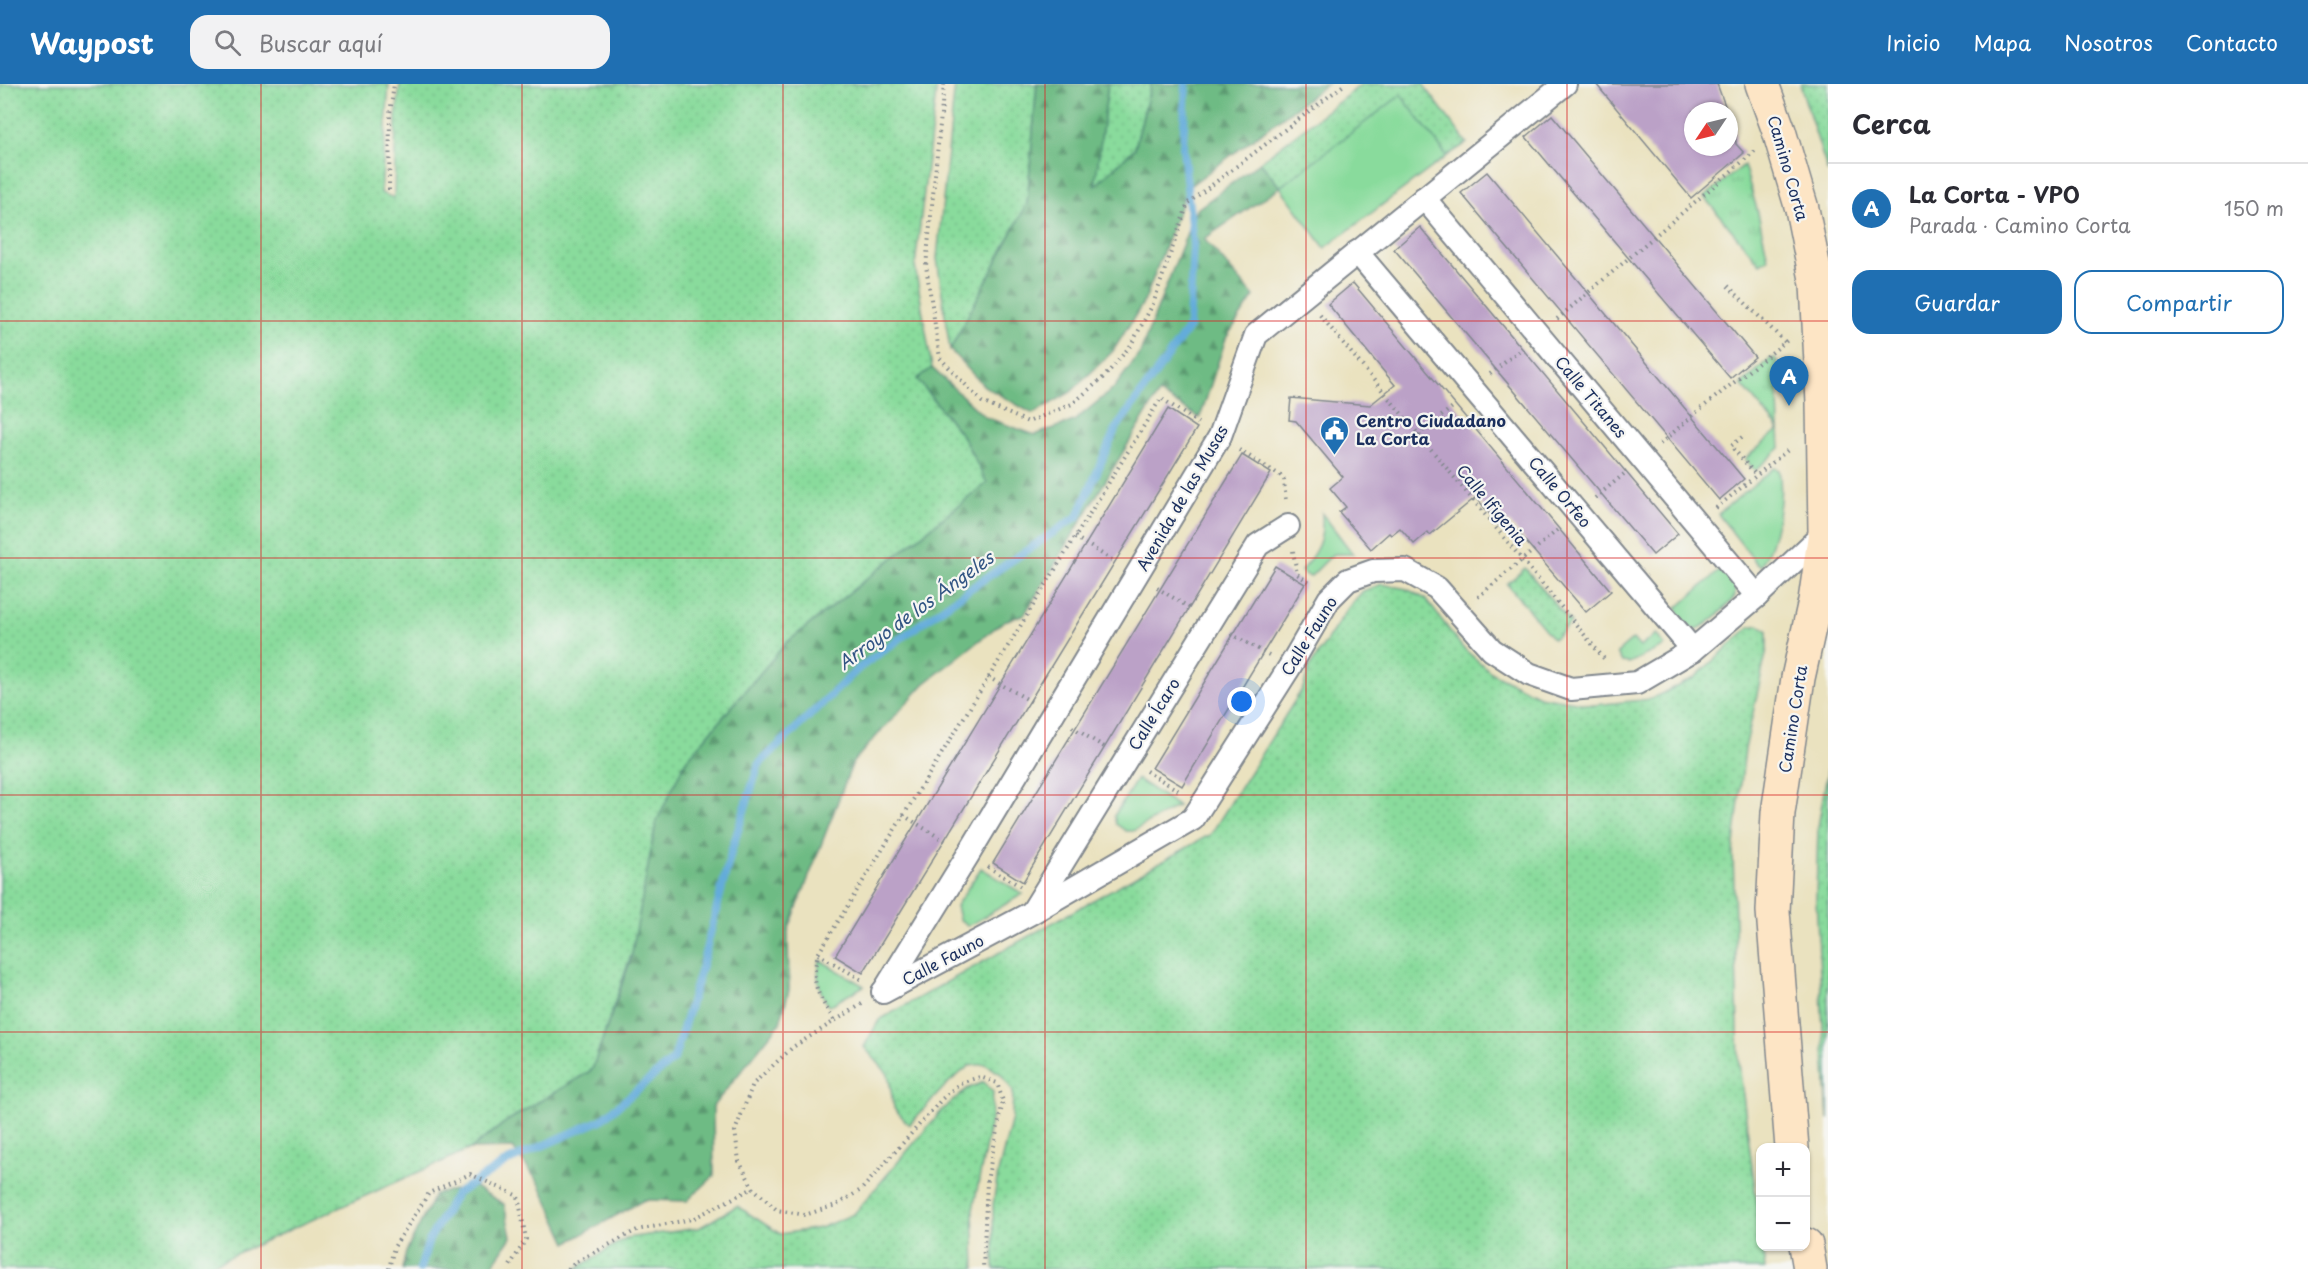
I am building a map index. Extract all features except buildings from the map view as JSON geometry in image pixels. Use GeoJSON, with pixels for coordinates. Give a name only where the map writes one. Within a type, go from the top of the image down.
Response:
{"type":"FeatureCollection","features":[{"type":"Feature","properties":{"kind":"street","name":"Avenida de las Musas"},"geometry":{"type":"LineString","coordinates":[[883,992],[1220,436],[1256,335],[1565,84]]}},
{"type":"Feature","properties":{"kind":"street","name":"Camino Corta"},"geometry":{"type":"LineString","coordinates":[[1762,84],[1779,131],[1823,279],[1825,532],[1821,594],[1798,678],[1778,813],[1773,911],[1792,1143]]}},
{"type":"Feature","properties":{"kind":"street","name":"Calle Titanes"},"geometry":{"type":"LineString","coordinates":[[1424,198],[1757,596]]}},
{"type":"Feature","properties":{"kind":"street","name":"Calle Orfeo"},"geometry":{"type":"LineString","coordinates":[[1357,252],[1693,650]]}},
{"type":"Feature","properties":{"kind":"street","name":"Calle Ícaro"},"geometry":{"type":"LineString","coordinates":[[1031,913],[1258,545],[1288,526]]}},
{"type":"Feature","properties":{"kind":"street","name":"Calle Fauno"},"geometry":{"type":"LineString","coordinates":[[883,992],[1031,913],[1193,819],[1289,668],[1329,599],[1348,580],[1373,571],[1405,570],[1437,588],[1492,650],[1529,674],[1571,689],[1637,683],[1693,650],[1757,596],[1825,532]]}},
{"type":"Feature","properties":{"kind":"street"},"geometry":{"type":"LineString","coordinates":[[1807,1251],[1810,1269]]}},
{"type":"Feature","properties":{"kind":"path"},"geometry":{"type":"LineString","coordinates":[[389,190],[390,114],[394,84]]}},
{"type":"Feature","properties":{"kind":"path"},"geometry":{"type":"LineString","coordinates":[[944,84],[926,266],[940,358],[981,402],[1028,422],[1072,405],[1105,376],[1131,345],[1153,304],[1188,203],[1345,84]]}},
{"type":"Feature","properties":{"kind":"path"},"geometry":{"type":"LineString","coordinates":[[1555,320],[1779,131]]}},
{"type":"Feature","properties":{"kind":"path"},"geometry":{"type":"LineString","coordinates":[[1728,286],[1785,342]]}},
{"type":"Feature","properties":{"kind":"path","name":"Calle Ifigenia"},"geometry":{"type":"LineString","coordinates":[[1318,313],[1626,684]]}},
{"type":"Feature","properties":{"kind":"path"},"geometry":{"type":"LineString","coordinates":[[1659,445],[1777,348]]}},
{"type":"Feature","properties":{"kind":"path"},"geometry":{"type":"LineString","coordinates":[[1487,376],[1521,349]]}},
{"type":"Feature","properties":{"kind":"path"},"geometry":{"type":"LineString","coordinates":[[834,1020],[817,992],[814,979],[818,954],[903,815],[1161,398],[1200,424]]}},
{"type":"Feature","properties":{"kind":"path"},"geometry":{"type":"LineString","coordinates":[[1418,435],[1463,398]]}},
{"type":"Feature","properties":{"kind":"path"},"geometry":{"type":"LineString","coordinates":[[1742,437],[1731,446],[1757,476]]}},
{"type":"Feature","properties":{"kind":"path"},"geometry":{"type":"LineString","coordinates":[[1239,450],[1280,475]]}},
{"type":"Feature","properties":{"kind":"path"},"geometry":{"type":"LineString","coordinates":[[1713,511],[1788,450]]}},
{"type":"Feature","properties":{"kind":"path"},"geometry":{"type":"LineString","coordinates":[[1593,500],[1625,473]]}},
{"type":"Feature","properties":{"kind":"path"},"geometry":{"type":"LineString","coordinates":[[1459,613],[1564,524]]}},
{"type":"Feature","properties":{"kind":"path"},"geometry":{"type":"LineString","coordinates":[[1074,537],[1113,561]]}},
{"type":"Feature","properties":{"kind":"path"},"geometry":{"type":"LineString","coordinates":[[1152,584],[1196,612]]}},
{"type":"Feature","properties":{"kind":"path"},"geometry":{"type":"LineString","coordinates":[[1226,631],[1271,657]]}},
{"type":"Feature","properties":{"kind":"path"},"geometry":{"type":"LineString","coordinates":[[988,677],[1026,698]]}},
{"type":"Feature","properties":{"kind":"path"},"geometry":{"type":"LineString","coordinates":[[1067,724],[1113,752]]}},
{"type":"Feature","properties":{"kind":"path"},"geometry":{"type":"LineString","coordinates":[[1142,768],[1187,796]]}},
{"type":"Feature","properties":{"kind":"path"},"geometry":{"type":"LineString","coordinates":[[903,815],[953,846]]}},
{"type":"Feature","properties":{"kind":"path"},"geometry":{"type":"LineString","coordinates":[[818,954],[883,992],[793,1047],[753,1084],[735,1131],[739,1161],[753,1188],[777,1210],[805,1215],[836,1205],[861,1190],[942,1099],[960,1083],[980,1077],[997,1083],[1004,1101],[987,1181],[983,1269]]}},
{"type":"Feature","properties":{"kind":"path"},"geometry":{"type":"LineString","coordinates":[[389,1269],[394,1247],[429,1192],[470,1174],[518,1196],[526,1239],[508,1269]]}},
{"type":"Feature","properties":{"kind":"path"},"geometry":{"type":"LineString","coordinates":[[568,1269],[576,1262],[637,1230],[692,1219],[753,1188]]}},
{"type":"Feature","properties":{"kind":"green space"},"geometry":{"type":"Polygon","coordinates":[[[0,84],[389,84],[381,193],[394,198],[396,118],[400,84],[937,84],[915,266],[932,368],[917,379],[963,437],[987,483],[785,644],[630,958],[592,1070],[507,1121],[470,1149],[202,1269],[0,1269],[0,84]]]}},
{"type":"Feature","properties":{"kind":"green space"},"geometry":{"type":"Polygon","coordinates":[[[955,84],[1037,84],[1027,204],[950,350],[937,258],[955,84]]]}},
{"type":"Feature","properties":{"kind":"green space"},"geometry":{"type":"Polygon","coordinates":[[[1037,84],[1108,84],[1095,186],[1135,148],[1151,84],[1327,84],[1187,188],[1145,300],[1113,351],[1071,392],[1033,414],[984,386],[950,350],[1027,204],[1037,84]]]}},
{"type":"Feature","properties":{"kind":"green space"},"geometry":{"type":"Polygon","coordinates":[[[1108,84],[1151,84],[1135,148],[1094,187],[1108,84]]]}},
{"type":"Feature","properties":{"kind":"green space"},"geometry":{"type":"Polygon","coordinates":[[[1362,84],[1423,84],[1467,143],[1447,156],[1401,96],[1280,187],[1260,162],[1362,84]]]}},
{"type":"Feature","properties":{"kind":"green space"},"geometry":{"type":"Polygon","coordinates":[[[1800,84],[1828,84],[1828,173],[1800,84]]]}},
{"type":"Feature","properties":{"kind":"green space"},"geometry":{"type":"Polygon","coordinates":[[[1401,95],[1447,156],[1325,248],[1280,187],[1401,95]]]}},
{"type":"Feature","properties":{"kind":"green space"},"geometry":{"type":"Polygon","coordinates":[[[1260,162],[1280,187],[1204,239],[1254,296],[1226,338],[1200,418],[1159,393],[1024,615],[1004,621],[924,684],[853,762],[788,931],[789,990],[780,1023],[713,1106],[714,1176],[687,1201],[644,1200],[567,1243],[539,1183],[513,1148],[471,1149],[507,1121],[592,1070],[631,958],[656,823],[685,762],[785,644],[987,483],[963,437],[917,379],[932,368],[985,417],[1035,435],[1074,421],[1114,388],[1140,353],[1196,210],[1260,162]]]}},
{"type":"Feature","properties":{"kind":"green space"},"geometry":{"type":"Polygon","coordinates":[[[1744,165],[1768,259],[1760,264],[1704,197],[1744,165]]]}},
{"type":"Feature","properties":{"kind":"green space"},"geometry":{"type":"Polygon","coordinates":[[[1775,358],[1779,429],[1741,384],[1770,359],[1775,358]]]}},
{"type":"Feature","properties":{"kind":"green space"},"geometry":{"type":"Polygon","coordinates":[[[1779,429],[1780,448],[1755,471],[1745,459],[1779,429]]]}},
{"type":"Feature","properties":{"kind":"green space"},"geometry":{"type":"Polygon","coordinates":[[[1774,468],[1779,470],[1780,481],[1778,519],[1771,544],[1761,566],[1757,564],[1718,514],[1774,468]]]}},
{"type":"Feature","properties":{"kind":"green space"},"geometry":{"type":"Polygon","coordinates":[[[1322,513],[1353,554],[1333,554],[1310,577],[1301,571],[1319,544],[1322,513]]]}},
{"type":"Feature","properties":{"kind":"green space"},"geometry":{"type":"Polygon","coordinates":[[[1525,568],[1571,623],[1553,639],[1507,584],[1525,568]]]}},
{"type":"Feature","properties":{"kind":"green space"},"geometry":{"type":"Polygon","coordinates":[[[1723,569],[1736,581],[1735,596],[1704,625],[1694,629],[1688,627],[1677,608],[1723,569]]]}},
{"type":"Feature","properties":{"kind":"green space"},"geometry":{"type":"Polygon","coordinates":[[[1382,584],[1407,589],[1426,599],[1462,647],[1492,673],[1539,696],[1594,705],[1651,699],[1694,678],[1750,627],[1759,625],[1767,630],[1767,649],[1745,749],[1733,853],[1739,1063],[1756,1198],[1756,1251],[1763,1251],[1765,1269],[994,1269],[993,1205],[998,1173],[1012,1118],[1013,1091],[1001,1074],[985,1064],[969,1066],[947,1084],[909,1125],[894,1108],[888,1074],[864,1047],[879,1020],[1211,834],[1304,686],[1309,668],[1348,608],[1363,591],[1382,584]]]}},
{"type":"Feature","properties":{"kind":"green space"},"geometry":{"type":"Polygon","coordinates":[[[1656,634],[1665,646],[1629,663],[1622,662],[1617,653],[1633,639],[1640,647],[1656,634]]]}},
{"type":"Feature","properties":{"kind":"green space"},"geometry":{"type":"Polygon","coordinates":[[[1828,768],[1828,1120],[1816,899],[1818,827],[1828,768]]]}},
{"type":"Feature","properties":{"kind":"green space"},"geometry":{"type":"Polygon","coordinates":[[[1137,779],[1178,806],[1133,831],[1126,831],[1116,824],[1114,816],[1137,779]]]}},
{"type":"Feature","properties":{"kind":"green space"},"geometry":{"type":"Polygon","coordinates":[[[981,868],[1023,894],[967,925],[959,919],[956,906],[981,868]]]}},
{"type":"Feature","properties":{"kind":"green space"},"geometry":{"type":"Polygon","coordinates":[[[820,960],[864,986],[829,1006],[822,995],[819,984],[820,960]]]}},
{"type":"Feature","properties":{"kind":"green space"},"geometry":{"type":"Polygon","coordinates":[[[984,1082],[993,1092],[991,1120],[973,1210],[975,1269],[576,1269],[626,1238],[699,1228],[737,1206],[780,1234],[820,1228],[854,1214],[942,1110],[967,1089],[984,1082]]]}},
{"type":"Feature","properties":{"kind":"green space"},"geometry":{"type":"Polygon","coordinates":[[[473,1186],[504,1204],[511,1237],[490,1269],[402,1269],[406,1252],[435,1194],[473,1186]]]}},
{"type":"Feature","properties":{"kind":"waterway","name":"Arroyo de los Ángeles"},"geometry":{"type":"LineString","coordinates":[[420,1269],[429,1240],[456,1194],[508,1161],[601,1120],[674,1059],[702,965],[732,849],[759,764],[859,668],[968,590],[1078,516],[1115,430],[1189,327],[1193,244],[1183,148],[1186,84]]}},
{"type":"Feature","properties":{"kind":"place","name":"La Corta - VPO"},"geometry":{"type":"Point","coordinates":[1789,406]}},
{"type":"Feature","properties":{"kind":"place","name":"Centro Ciudadano La Corta"},"geometry":{"type":"Point","coordinates":[1335,456]}}]}
